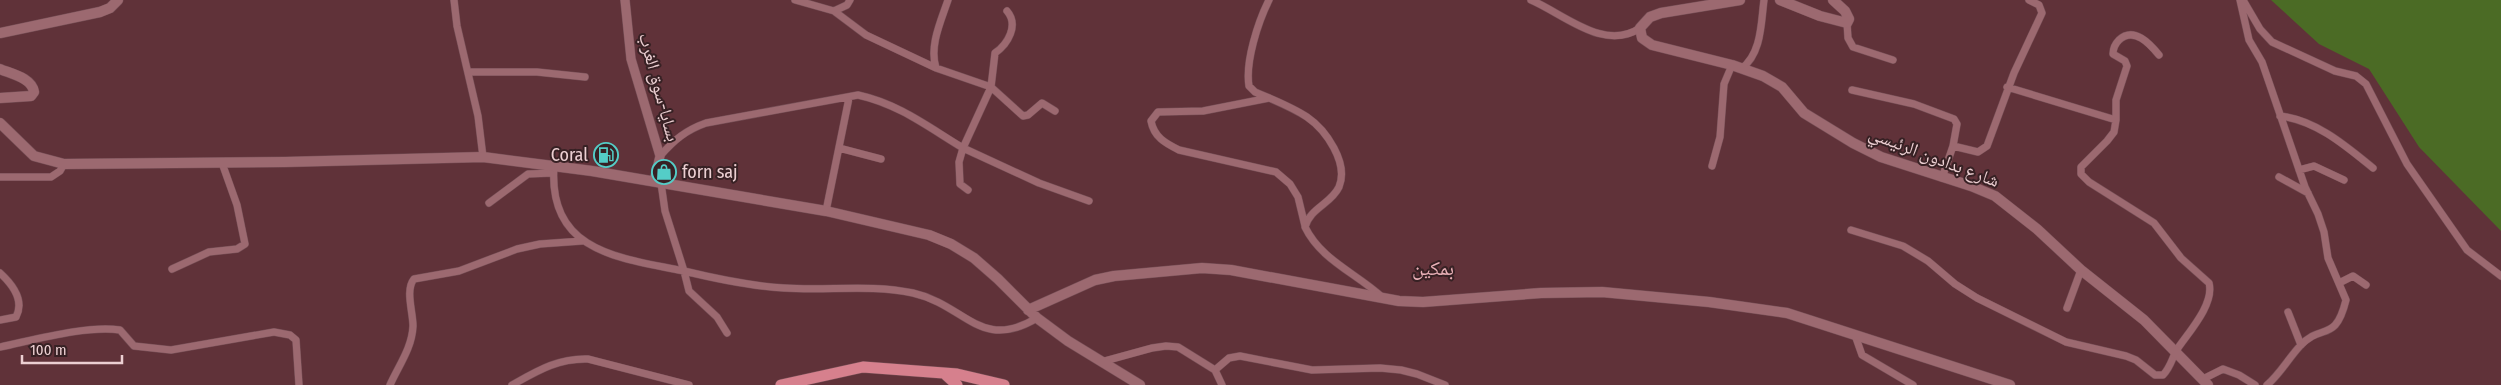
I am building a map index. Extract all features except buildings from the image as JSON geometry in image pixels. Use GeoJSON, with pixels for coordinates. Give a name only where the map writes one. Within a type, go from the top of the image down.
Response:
{"type":"FeatureCollection","features":[{"type":"Feature","properties":{"kind":"main road"},"geometry":{"type":"LineString","coordinates":[[0,33],[100,12],[110,8],[118,0]]}},
{"type":"Feature","properties":{"kind":"main road"},"geometry":{"type":"LineString","coordinates":[[1640,28],[1650,18],[1661,13],[1740,0]]}},
{"type":"Feature","properties":{"kind":"main road"},"geometry":{"type":"LineString","coordinates":[[1780,0],[1820,16],[1847,23],[1847,13],[1833,0]]}},
{"type":"Feature","properties":{"kind":"main road","name":"شارع بدادون الرئيسي"},"geometry":{"type":"LineString","coordinates":[[1640,28],[1642,38],[1646,43],[1737,67],[1763,76],[1782,87],[1804,112],[1852,143],[1881,157],[1971,186],[1995,196],[2037,229],[2081,270],[2144,320],[2206,382]]}},
{"type":"Feature","properties":{"kind":"main road"},"geometry":{"type":"LineString","coordinates":[[0,69],[32,84],[34,92],[31,96],[0,98]]}},
{"type":"Feature","properties":{"kind":"main road"},"geometry":{"type":"LineString","coordinates":[[0,123],[34,156],[64,164],[222,163],[482,157],[554,169],[657,182],[826,211],[928,235],[951,244],[974,258],[1037,318],[1101,362],[1140,385]]}},
{"type":"Feature","properties":{"kind":"main road"},"geometry":{"type":"LineString","coordinates":[[1028,310],[1077,288],[1114,276],[1202,268],[1231,270],[1382,298],[1423,302],[1557,292],[1658,296],[1787,313],[2010,385]]}},
{"type":"Feature","properties":{"kind":"main road"},"geometry":{"type":"LineString","coordinates":[[781,385],[863,367],[945,374],[994,384]]}},
{"type":"Feature","properties":{"kind":"main road"},"geometry":{"type":"LineString","coordinates":[[945,374],[957,385]]}},
{"type":"Feature","properties":{"kind":"street"},"geometry":{"type":"LineString","coordinates":[[454,0],[457,26],[478,116],[482,157]]}},
{"type":"Feature","properties":{"kind":"street","name":"بسايا-سوق الغرب"},"geometry":{"type":"LineString","coordinates":[[625,0],[631,59],[660,156],[657,182]]}},
{"type":"Feature","properties":{"kind":"street"},"geometry":{"type":"LineString","coordinates":[[795,0],[834,11],[866,35],[936,68],[992,87],[1023,116],[1028,115],[1042,103],[1055,112]]}},
{"type":"Feature","properties":{"kind":"street"},"geometry":{"type":"LineString","coordinates":[[834,11],[847,5],[850,0]]}},
{"type":"Feature","properties":{"kind":"street"},"geometry":{"type":"LineString","coordinates":[[936,68],[933,59],[935,42],[948,0]]}},
{"type":"Feature","properties":{"kind":"street"},"geometry":{"type":"LineString","coordinates":[[1269,0],[1262,14],[1247,78],[1249,86],[1255,92],[1309,118],[1327,138],[1340,162],[1339,186],[1330,200],[1310,216],[1305,227]]}},
{"type":"Feature","properties":{"kind":"street"},"geometry":{"type":"LineString","coordinates":[[1531,0],[1601,35],[1626,35],[1640,28]]}},
{"type":"Feature","properties":{"kind":"street"},"geometry":{"type":"LineString","coordinates":[[1712,166],[1720,137],[1724,84],[1737,67],[1749,61],[1757,45],[1763,21],[1764,0]]}},
{"type":"Feature","properties":{"kind":"street"},"geometry":{"type":"LineString","coordinates":[[1953,146],[1978,152],[1987,146],[2007,87],[2042,13],[2039,5],[2029,0]]}},
{"type":"Feature","properties":{"kind":"street"},"geometry":{"type":"LineString","coordinates":[[2241,0],[2249,40],[2262,62],[2308,193],[2324,232],[2328,258],[2340,282],[2346,300],[2338,322],[2332,330],[2316,335],[2301,345],[2278,375],[2267,385]]}},
{"type":"Feature","properties":{"kind":"street"},"geometry":{"type":"LineString","coordinates":[[2241,0],[2260,29],[2272,42],[2335,71],[2356,76],[2366,84],[2407,164],[2467,250],[2501,276]]}},
{"type":"Feature","properties":{"kind":"street"},"geometry":{"type":"LineString","coordinates":[[968,190],[960,184],[959,162],[963,148],[992,87],[995,53],[1002,48],[1013,26],[1013,19],[1007,11]]}},
{"type":"Feature","properties":{"kind":"street"},"geometry":{"type":"LineString","coordinates":[[1847,23],[1848,38],[1853,48],[1893,60]]}},
{"type":"Feature","properties":{"kind":"street"},"geometry":{"type":"LineString","coordinates":[[1851,230],[1903,246],[1977,298],[2066,342],[2126,356],[2136,360],[2159,376],[2166,372],[2176,351],[2198,321],[2210,286],[2207,281],[2181,258],[2154,224],[2089,182],[2081,174],[2082,167],[2114,132],[2116,100],[2128,66],[2125,61],[2113,54],[2117,41],[2123,37],[2135,35],[2150,43],[2159,55]]}},
{"type":"Feature","properties":{"kind":"street"},"geometry":{"type":"LineString","coordinates":[[469,72],[537,72],[585,77]]}},
{"type":"Feature","properties":{"kind":"street"},"geometry":{"type":"LineString","coordinates":[[2007,87],[2116,120]]}},
{"type":"Feature","properties":{"kind":"street"},"geometry":{"type":"LineString","coordinates":[[1852,90],[1914,104],[1954,119],[1958,124],[1942,178]]}},
{"type":"Feature","properties":{"kind":"street"},"geometry":{"type":"LineString","coordinates":[[660,156],[678,136],[689,129],[706,123],[858,95],[881,100],[900,109],[963,148],[1039,183],[1089,201]]}},
{"type":"Feature","properties":{"kind":"street"},"geometry":{"type":"LineString","coordinates":[[826,211],[849,98]]}},
{"type":"Feature","properties":{"kind":"street"},"geometry":{"type":"LineString","coordinates":[[1269,98],[1203,111],[1158,112],[1151,121],[1152,128],[1166,144],[1179,150],[1276,172],[1290,184],[1298,197],[1305,227],[1309,235],[1335,263],[1361,280],[1382,298]]}},
{"type":"Feature","properties":{"kind":"street"},"geometry":{"type":"LineString","coordinates":[[2280,116],[2292,117],[2332,136],[2373,168]]}},
{"type":"Feature","properties":{"kind":"street"},"geometry":{"type":"LineString","coordinates":[[839,148],[881,159]]}},
{"type":"Feature","properties":{"kind":"street"},"geometry":{"type":"LineString","coordinates":[[172,269],[209,252],[237,249],[245,244],[237,205],[222,163]]}},
{"type":"Feature","properties":{"kind":"street"},"geometry":{"type":"LineString","coordinates":[[0,177],[51,177],[60,171],[64,164]]}},
{"type":"Feature","properties":{"kind":"street"},"geometry":{"type":"LineString","coordinates":[[2300,170],[2314,166],[2344,180]]}},
{"type":"Feature","properties":{"kind":"street"},"geometry":{"type":"LineString","coordinates":[[489,203],[528,174],[554,169],[558,210],[572,231],[582,241],[640,263],[758,286],[786,289],[866,287],[914,294],[940,302],[980,327],[992,331],[1008,332],[1022,327],[1037,318]]}},
{"type":"Feature","properties":{"kind":"street"},"geometry":{"type":"LineString","coordinates":[[2279,177],[2308,193]]}},
{"type":"Feature","properties":{"kind":"street"},"geometry":{"type":"LineString","coordinates":[[657,182],[689,291],[716,317],[727,333]]}},
{"type":"Feature","properties":{"kind":"street"},"geometry":{"type":"LineString","coordinates":[[390,385],[410,344],[413,310],[410,289],[414,279],[460,271],[518,249],[540,244],[582,241]]}},
{"type":"Feature","properties":{"kind":"street"},"geometry":{"type":"LineString","coordinates":[[2067,308],[2081,270]]}},
{"type":"Feature","properties":{"kind":"street"},"geometry":{"type":"LineString","coordinates":[[0,273],[16,291],[19,311],[16,317],[0,320]]}},
{"type":"Feature","properties":{"kind":"street"},"geometry":{"type":"LineString","coordinates":[[2340,282],[2353,276],[2366,285]]}},
{"type":"Feature","properties":{"kind":"street"},"geometry":{"type":"LineString","coordinates":[[2288,312],[2301,345]]}},
{"type":"Feature","properties":{"kind":"street"},"geometry":{"type":"LineString","coordinates":[[0,347],[78,332],[113,329],[120,330],[134,346],[171,350],[274,332],[290,335],[296,340],[299,385]]}},
{"type":"Feature","properties":{"kind":"street"},"geometry":{"type":"LineString","coordinates":[[1855,335],[1862,355],[1913,385]]}},
{"type":"Feature","properties":{"kind":"street"},"geometry":{"type":"LineString","coordinates":[[1101,362],[1166,346],[1178,347],[1215,370],[1222,385]]}},
{"type":"Feature","properties":{"kind":"street"},"geometry":{"type":"LineString","coordinates":[[1215,370],[1229,358],[1240,356],[1312,370],[1380,368],[1401,370],[1423,375],[1445,385]]}},
{"type":"Feature","properties":{"kind":"street"},"geometry":{"type":"LineString","coordinates":[[512,385],[560,360],[575,358],[588,359],[689,385]]}},
{"type":"Feature","properties":{"kind":"street"},"geometry":{"type":"LineString","coordinates":[[2206,382],[2223,369],[2239,375],[2255,385]]}},
{"type":"Feature","properties":{"kind":"green space"},"geometry":{"type":"Polygon","coordinates":[[[2271,0],[2501,0],[2501,231],[2419,147],[2369,69],[2319,44],[2271,0]]]}},
{"type":"Feature","properties":{"kind":"place","name":"Coral"},"geometry":{"type":"Point","coordinates":[606,155]}},
{"type":"Feature","properties":{"kind":"place","name":"forn saj"},"geometry":{"type":"Point","coordinates":[664,172]}},
{"type":"Feature","properties":{"kind":"district","name":"بمكين"},"geometry":{"type":"Point","coordinates":[1433,268]}}]}
